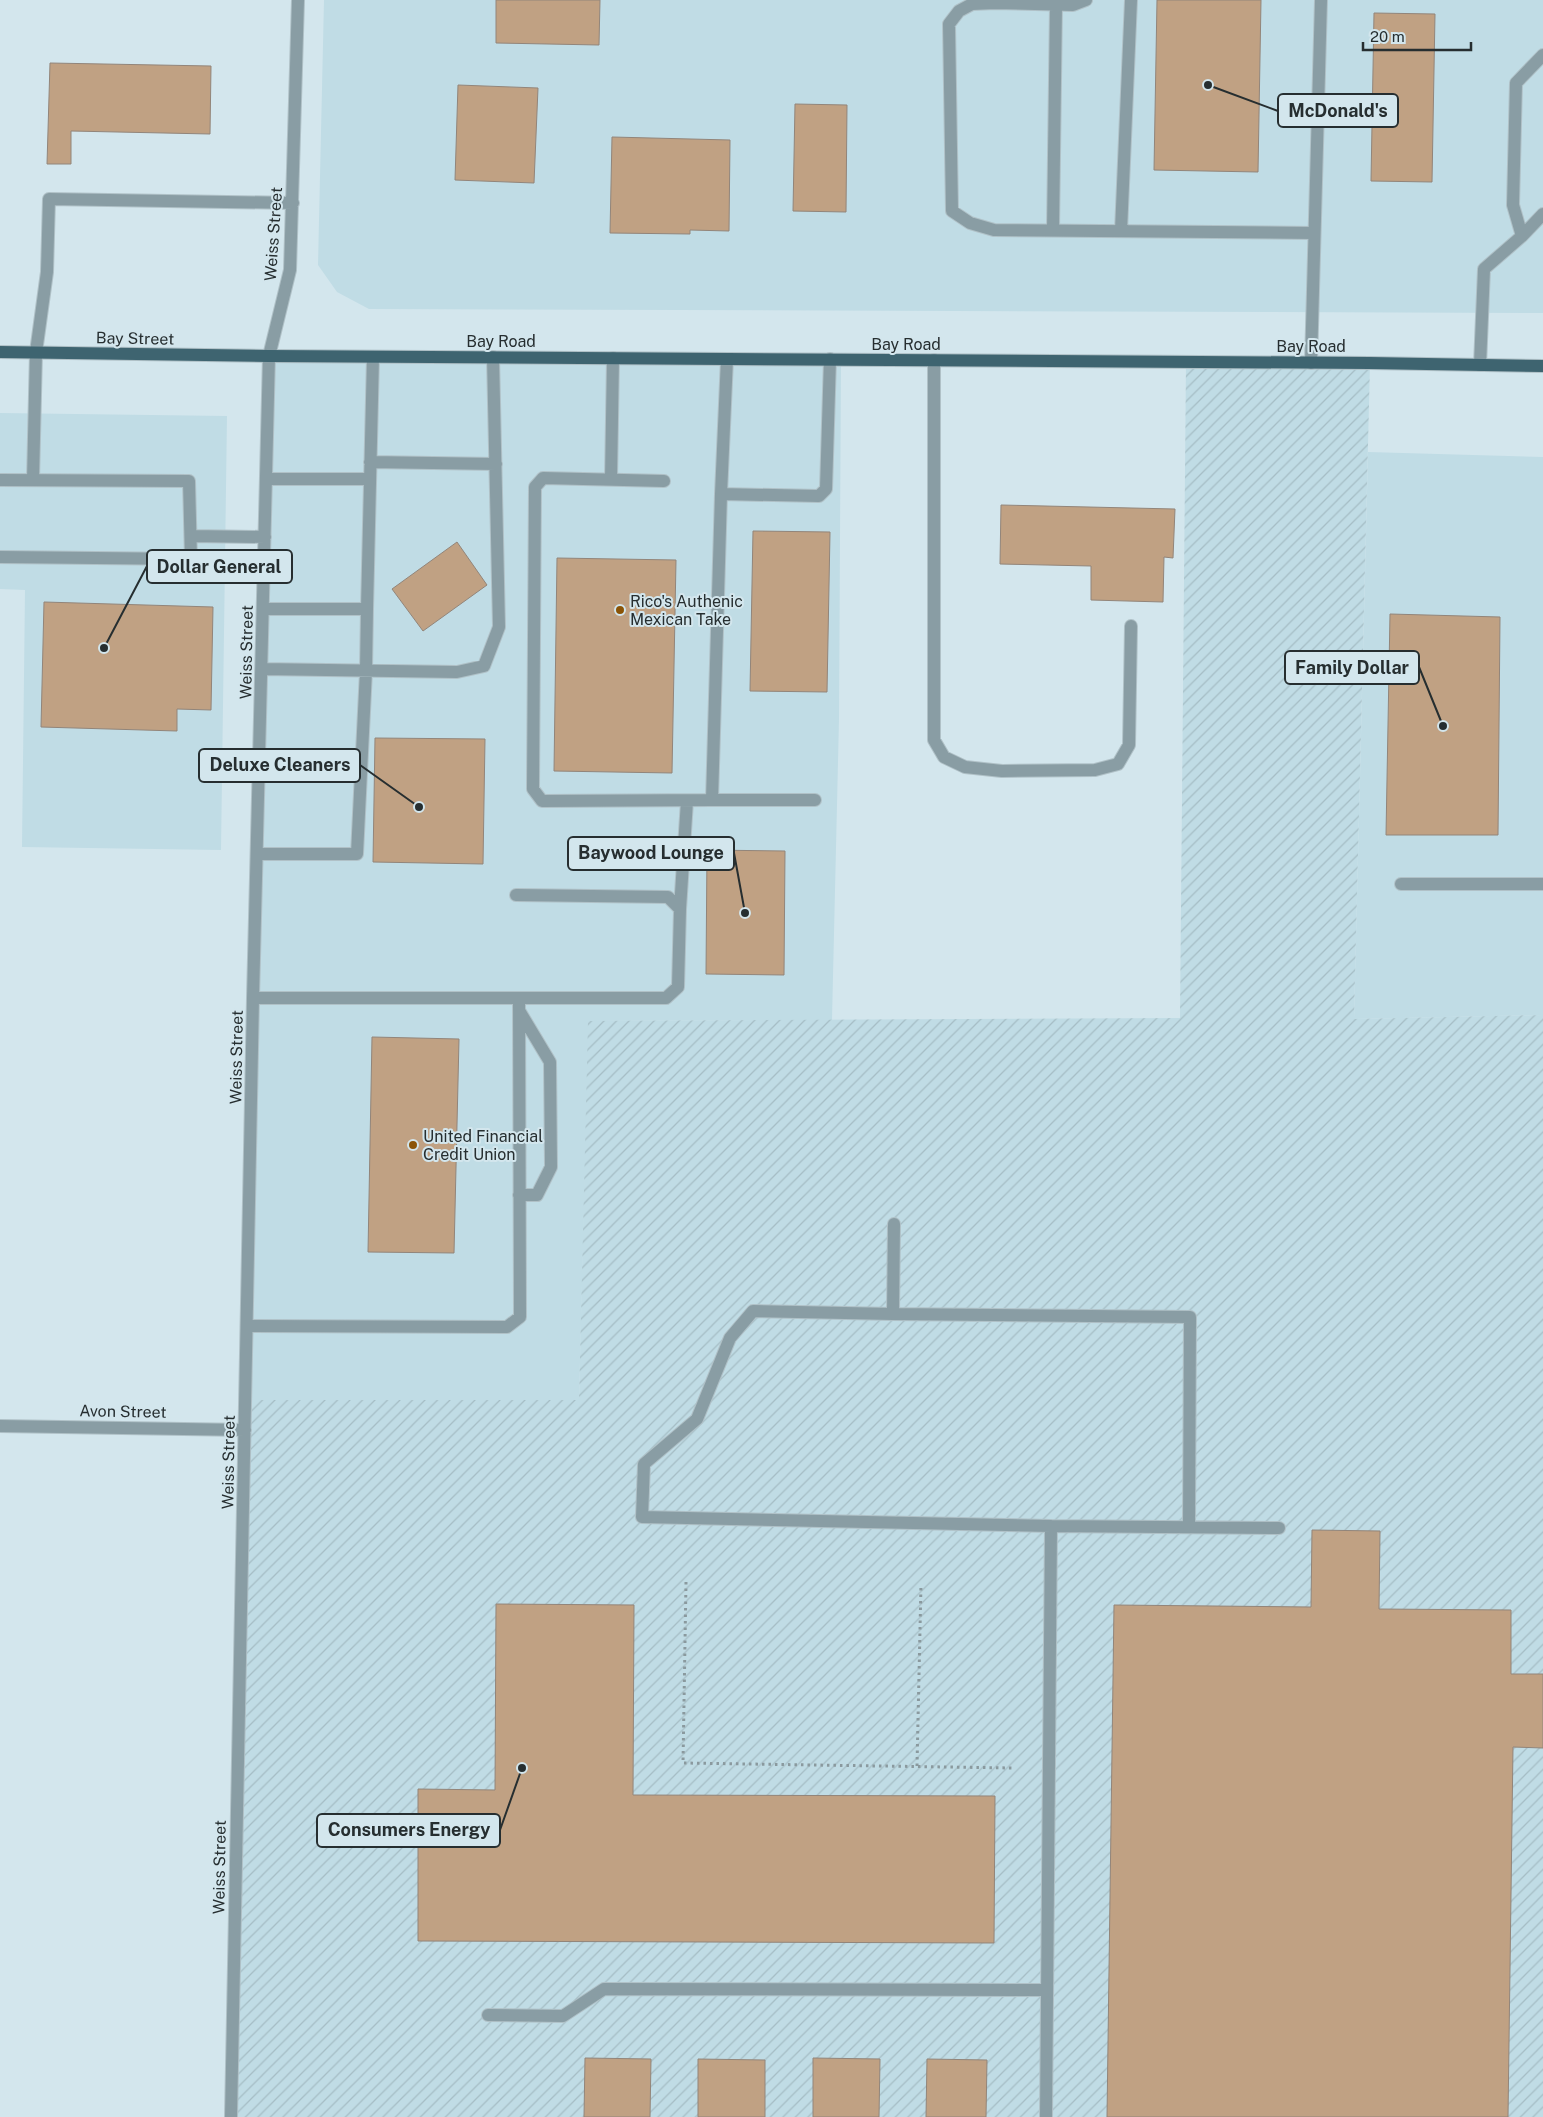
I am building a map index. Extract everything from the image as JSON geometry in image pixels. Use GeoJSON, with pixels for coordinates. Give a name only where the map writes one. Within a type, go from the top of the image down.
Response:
{"type":"FeatureCollection","features":[{"type":"Feature","properties":{"kind":"main road","name":"Bay Street"},"geometry":{"type":"LineString","coordinates":[[0,352],[269,356]]}},
{"type":"Feature","properties":{"kind":"main road","name":"Bay Road"},"geometry":{"type":"LineString","coordinates":[[269,356],[1543,366]]}},
{"type":"Feature","properties":{"kind":"street","name":"Weiss Street"},"geometry":{"type":"LineString","coordinates":[[232,2117],[253,998],[269,356],[290,270],[298,0]]}},
{"type":"Feature","properties":{"kind":"street"},"geometry":{"type":"LineString","coordinates":[[1086,0],[1073,5],[972,4],[959,11],[949,24],[952,211],[970,223],[994,230],[1313,233]]}},
{"type":"Feature","properties":{"kind":"street"},"geometry":{"type":"LineString","coordinates":[[1121,231],[1131,0]]}},
{"type":"Feature","properties":{"kind":"street"},"geometry":{"type":"LineString","coordinates":[[1311,363],[1313,233],[1321,0]]}},
{"type":"Feature","properties":{"kind":"street"},"geometry":{"type":"LineString","coordinates":[[1053,230],[1056,4]]}},
{"type":"Feature","properties":{"kind":"street"},"geometry":{"type":"LineString","coordinates":[[1522,236],[1513,205],[1516,83],[1543,54]]}},
{"type":"Feature","properties":{"kind":"street"},"geometry":{"type":"LineString","coordinates":[[33,480],[36,352],[47,272],[49,199],[293,203]]}},
{"type":"Feature","properties":{"kind":"street"},"geometry":{"type":"LineString","coordinates":[[1480,365],[1484,269],[1522,236],[1543,214]]}},
{"type":"Feature","properties":{"kind":"street"},"geometry":{"type":"LineString","coordinates":[[257,854],[357,854],[366,671],[372,357]]}},
{"type":"Feature","properties":{"kind":"street"},"geometry":{"type":"LineString","coordinates":[[262,669],[457,672],[484,666],[499,627],[493,357]]}},
{"type":"Feature","properties":{"kind":"street"},"geometry":{"type":"LineString","coordinates":[[611,480],[612,358]]}},
{"type":"Feature","properties":{"kind":"street"},"geometry":{"type":"LineString","coordinates":[[712,800],[727,359]]}},
{"type":"Feature","properties":{"kind":"street"},"geometry":{"type":"LineString","coordinates":[[721,494],[819,496],[826,489],[830,359]]}},
{"type":"Feature","properties":{"kind":"street"},"geometry":{"type":"LineString","coordinates":[[934,360],[934,740],[944,757],[965,767],[1002,770],[1095,770],[1118,764],[1128,745],[1131,626]]}},
{"type":"Feature","properties":{"kind":"street"},"geometry":{"type":"LineString","coordinates":[[370,462],[496,464]]}},
{"type":"Feature","properties":{"kind":"street"},"geometry":{"type":"LineString","coordinates":[[266,478],[370,480]]}},
{"type":"Feature","properties":{"kind":"street"},"geometry":{"type":"LineString","coordinates":[[664,481],[543,478],[535,487],[533,789],[542,801],[814,800]]}},
{"type":"Feature","properties":{"kind":"street"},"geometry":{"type":"LineString","coordinates":[[0,480],[189,481],[191,560],[0,558]]}},
{"type":"Feature","properties":{"kind":"street"},"geometry":{"type":"LineString","coordinates":[[191,536],[265,536]]}},
{"type":"Feature","properties":{"kind":"street"},"geometry":{"type":"LineString","coordinates":[[264,609],[367,609]]}},
{"type":"Feature","properties":{"kind":"street"},"geometry":{"type":"LineString","coordinates":[[253,998],[519,1005],[666,998],[678,987],[680,909],[687,800]]}},
{"type":"Feature","properties":{"kind":"street"},"geometry":{"type":"LineString","coordinates":[[1401,884],[1543,884]]}},
{"type":"Feature","properties":{"kind":"street"},"geometry":{"type":"LineString","coordinates":[[516,894],[668,897],[680,909]]}},
{"type":"Feature","properties":{"kind":"street"},"geometry":{"type":"LineString","coordinates":[[247,1326],[507,1327],[520,1318],[519,1005]]}},
{"type":"Feature","properties":{"kind":"street"},"geometry":{"type":"LineString","coordinates":[[519,1005],[550,1062],[551,1158],[551,1167],[537,1195],[520,1195]]}},
{"type":"Feature","properties":{"kind":"street"},"geometry":{"type":"LineString","coordinates":[[893,1314],[894,1224]]}},
{"type":"Feature","properties":{"kind":"street"},"geometry":{"type":"LineString","coordinates":[[1188,1527],[1190,1317],[753,1311],[730,1338],[697,1419],[644,1464],[642,1518],[1051,1526],[1279,1528]]}},
{"type":"Feature","properties":{"kind":"street","name":"Avon Street"},"geometry":{"type":"LineString","coordinates":[[0,1426],[245,1430]]}},
{"type":"Feature","properties":{"kind":"street"},"geometry":{"type":"LineString","coordinates":[[1046,2117],[1051,1526]]}},
{"type":"Feature","properties":{"kind":"street"},"geometry":{"type":"LineString","coordinates":[[488,2015],[563,2016],[604,1989],[1047,1990]]}},
{"type":"Feature","properties":{"kind":"path"},"geometry":{"type":"LineString","coordinates":[[686,1582],[683,1763],[1012,1768]]}},
{"type":"Feature","properties":{"kind":"path"},"geometry":{"type":"LineString","coordinates":[[917,1766],[921,1584]]}},
{"type":"Feature","properties":{"kind":"shaded area"},"geometry":{"type":"Polygon","coordinates":[[[324,0],[1543,0],[1543,313],[369,309],[337,292],[318,265],[324,0]]]}},
{"type":"Feature","properties":{"kind":"shaded area"},"geometry":{"type":"Polygon","coordinates":[[[269,356],[841,360],[839,719],[832,1020],[589,1021],[579,1400],[246,1400],[269,356]]]}},
{"type":"Feature","properties":{"kind":"shaded area"},"geometry":{"type":"Polygon","coordinates":[[[1186,362],[1370,363],[1354,1019],[1543,1015],[1543,2117],[232,2117],[246,1400],[579,1400],[588,1021],[1180,1018],[1186,362]]]}},
{"type":"Feature","properties":{"kind":"shaded area"},"geometry":{"type":"Polygon","coordinates":[[[0,413],[227,416],[221,850],[22,847],[25,590],[0,589],[0,413]]]}},
{"type":"Feature","properties":{"kind":"shaded area"},"geometry":{"type":"Polygon","coordinates":[[[1368,452],[1543,457],[1543,1015],[1354,1019],[1368,452]]]}},
{"type":"Feature","properties":{"kind":"building"},"geometry":{"type":"Polygon","coordinates":[[[496,0],[600,0],[599,45],[496,43],[496,0]]]}},
{"type":"Feature","properties":{"kind":"building"},"geometry":{"type":"Polygon","coordinates":[[[1157,0],[1261,0],[1258,172],[1154,170],[1157,0]]]}},
{"type":"Feature","properties":{"kind":"building"},"geometry":{"type":"Polygon","coordinates":[[[1374,13],[1435,14],[1432,182],[1371,181],[1374,13]]]}},
{"type":"Feature","properties":{"kind":"building"},"geometry":{"type":"Polygon","coordinates":[[[50,63],[211,66],[210,134],[71,131],[71,164],[47,164],[50,63]]]}},
{"type":"Feature","properties":{"kind":"building"},"geometry":{"type":"Polygon","coordinates":[[[458,85],[538,88],[534,183],[455,180],[458,85]]]}},
{"type":"Feature","properties":{"kind":"building"},"geometry":{"type":"Polygon","coordinates":[[[795,104],[847,105],[846,212],[793,211],[795,104]]]}},
{"type":"Feature","properties":{"kind":"building"},"geometry":{"type":"Polygon","coordinates":[[[612,137],[730,140],[729,231],[690,230],[690,234],[610,233],[612,137]]]}},
{"type":"Feature","properties":{"kind":"building"},"geometry":{"type":"Polygon","coordinates":[[[1001,505],[1175,509],[1173,558],[1164,557],[1163,602],[1091,600],[1091,566],[1000,564],[1001,505]]]}},
{"type":"Feature","properties":{"kind":"building"},"geometry":{"type":"Polygon","coordinates":[[[753,531],[830,532],[827,692],[750,691],[753,531]]]}},
{"type":"Feature","properties":{"kind":"building"},"geometry":{"type":"Polygon","coordinates":[[[457,542],[487,585],[423,631],[392,589],[457,542]]]}},
{"type":"Feature","properties":{"kind":"building"},"geometry":{"type":"Polygon","coordinates":[[[557,558],[676,560],[672,773],[554,771],[557,558]]]}},
{"type":"Feature","properties":{"kind":"building"},"geometry":{"type":"Polygon","coordinates":[[[44,602],[213,607],[211,710],[177,709],[177,731],[41,727],[44,602]]]}},
{"type":"Feature","properties":{"kind":"building"},"geometry":{"type":"Polygon","coordinates":[[[1390,614],[1500,617],[1498,835],[1386,835],[1390,614]]]}},
{"type":"Feature","properties":{"kind":"building"},"geometry":{"type":"Polygon","coordinates":[[[375,738],[485,739],[483,864],[373,862],[375,738]]]}},
{"type":"Feature","properties":{"kind":"building"},"geometry":{"type":"Polygon","coordinates":[[[707,850],[785,851],[784,975],[706,974],[707,850]]]}},
{"type":"Feature","properties":{"kind":"building","name":"United Financial Credit Union"},"geometry":{"type":"Polygon","coordinates":[[[372,1037],[459,1039],[454,1253],[368,1252],[372,1037]]]}},
{"type":"Feature","properties":{"kind":"building"},"geometry":{"type":"Polygon","coordinates":[[[1312,1530],[1380,1531],[1379,1609],[1511,1610],[1511,1674],[1543,1674],[1543,1748],[1513,1747],[1508,2117],[1107,2117],[1114,1605],[1311,1607],[1312,1530]]]}},
{"type":"Feature","properties":{"kind":"building"},"geometry":{"type":"Polygon","coordinates":[[[496,1604],[634,1605],[633,1795],[995,1796],[994,1943],[418,1941],[418,1789],[495,1790],[496,1604]]]}},
{"type":"Feature","properties":{"kind":"building"},"geometry":{"type":"Polygon","coordinates":[[[585,2058],[651,2059],[650,2117],[584,2117],[585,2058]]]}},
{"type":"Feature","properties":{"kind":"building"},"geometry":{"type":"Polygon","coordinates":[[[813,2058],[880,2059],[879,2117],[813,2117],[813,2058]]]}},
{"type":"Feature","properties":{"kind":"building"},"geometry":{"type":"Polygon","coordinates":[[[698,2059],[765,2060],[765,2117],[698,2117],[698,2059]]]}},
{"type":"Feature","properties":{"kind":"building"},"geometry":{"type":"Polygon","coordinates":[[[927,2059],[987,2060],[986,2117],[926,2117],[927,2059]]]}},
{"type":"Feature","properties":{"kind":"place","name":"McDonald's"},"geometry":{"type":"Point","coordinates":[1208,85]}},
{"type":"Feature","properties":{"kind":"place","name":"Rico's Authenic Mexican Take"},"geometry":{"type":"Point","coordinates":[620,610]}},
{"type":"Feature","properties":{"kind":"place","name":"Dollar General"},"geometry":{"type":"Point","coordinates":[104,648]}},
{"type":"Feature","properties":{"kind":"place","name":"Family Dollar"},"geometry":{"type":"Point","coordinates":[1443,726]}},
{"type":"Feature","properties":{"kind":"place","name":"Deluxe Cleaners"},"geometry":{"type":"Point","coordinates":[419,807]}},
{"type":"Feature","properties":{"kind":"place","name":"Baywood Lounge"},"geometry":{"type":"Point","coordinates":[745,913]}},
{"type":"Feature","properties":{"kind":"place","name":"United Financial Credit Union"},"geometry":{"type":"Point","coordinates":[413,1145]}},
{"type":"Feature","properties":{"kind":"place","name":"Consumers Energy"},"geometry":{"type":"Point","coordinates":[522,1768]}}]}
